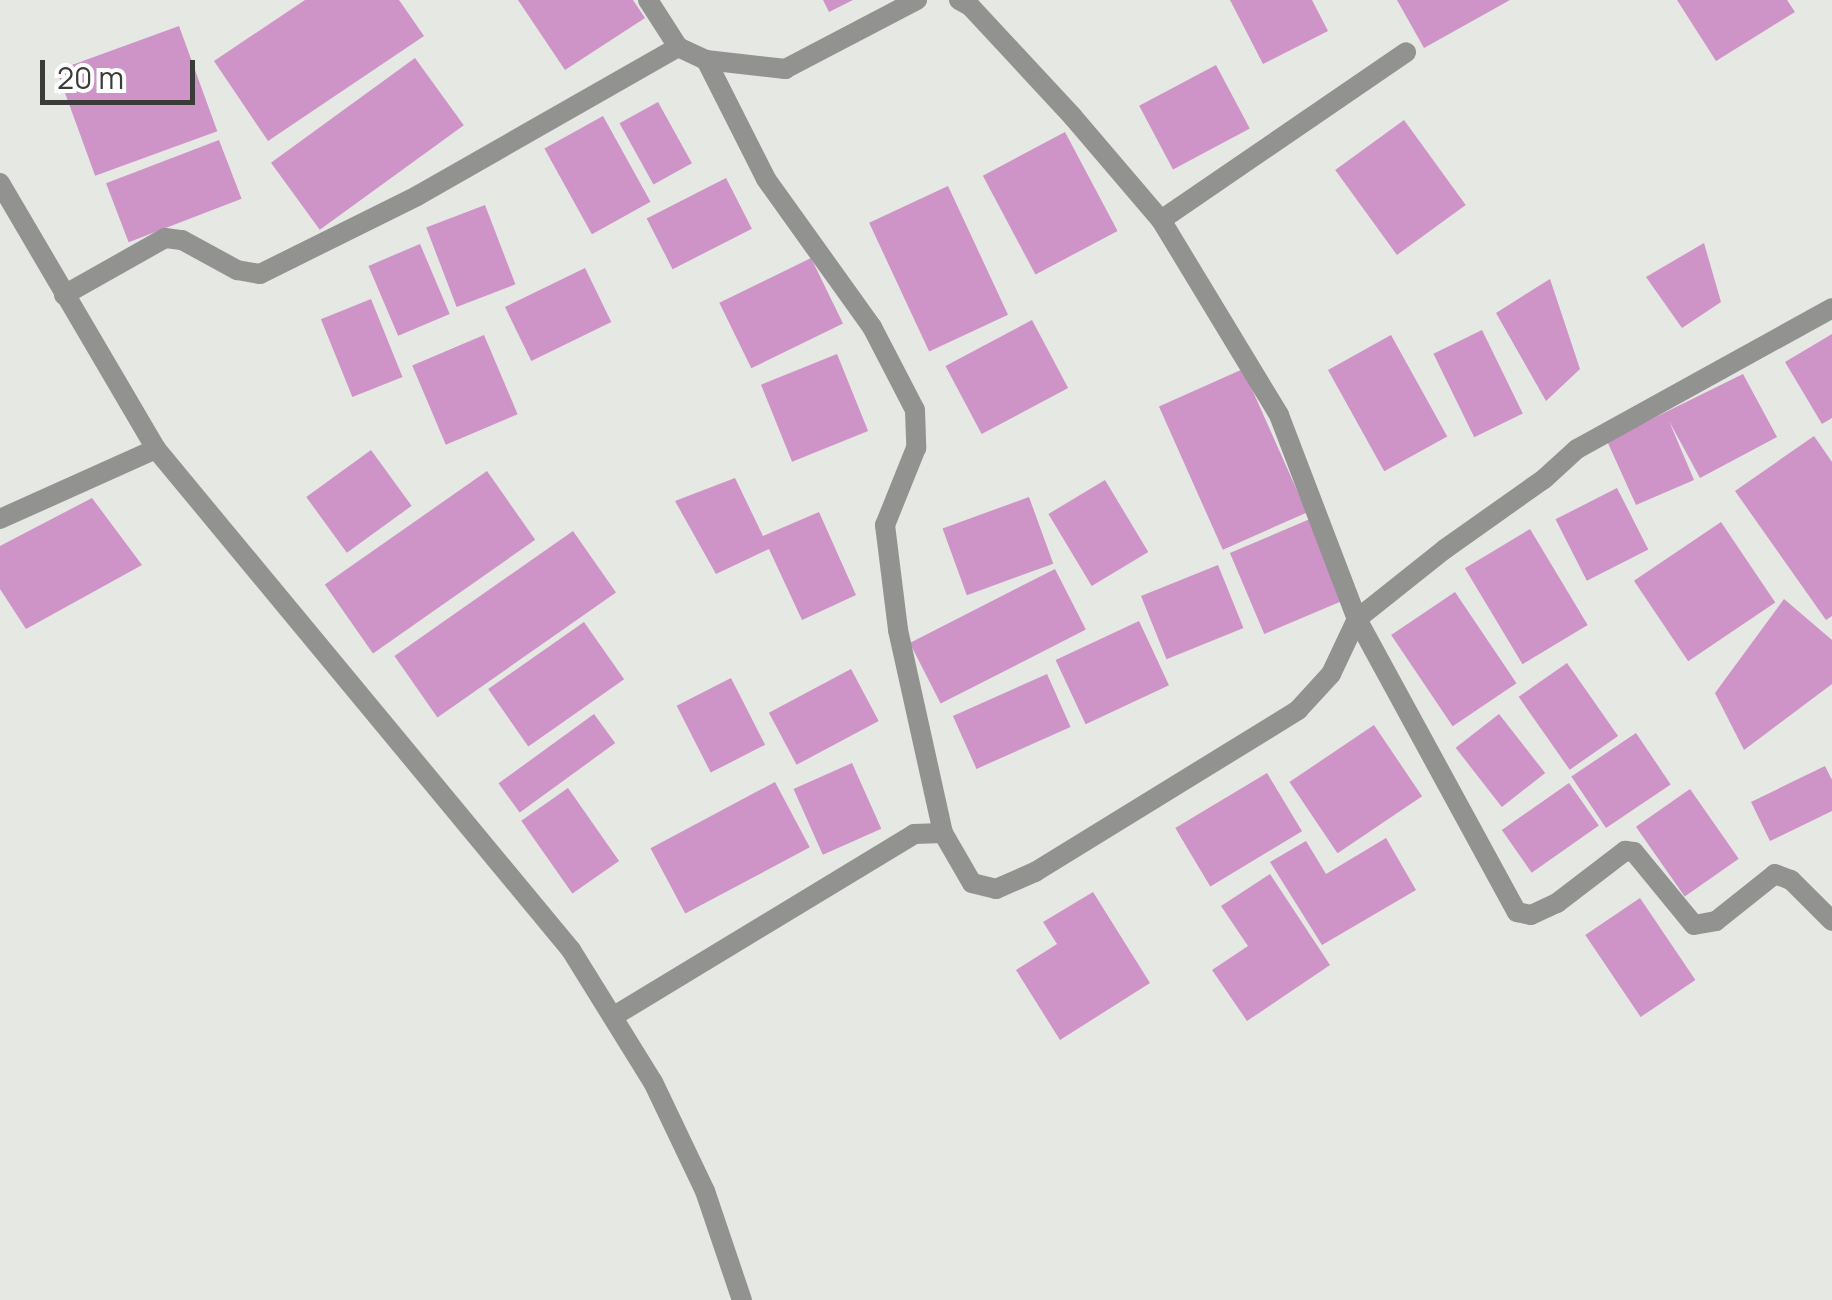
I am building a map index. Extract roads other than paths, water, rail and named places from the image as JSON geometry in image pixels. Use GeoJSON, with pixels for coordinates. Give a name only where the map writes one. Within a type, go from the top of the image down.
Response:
{"type":"FeatureCollection","features":[{"type":"Feature","properties":{"kind":"street"},"geometry":{"type":"LineString","coordinates":[[648,0],[678,48],[706,60],[784,69],[917,0]]}},
{"type":"Feature","properties":{"kind":"street"},"geometry":{"type":"LineString","coordinates":[[959,0],[970,6],[1073,117],[1161,220],[1279,415],[1357,619],[1516,912],[1532,915],[1557,903],[1625,852],[1634,852],[1694,924],[1716,920],[1775,874],[1791,880],[1832,920]]}},
{"type":"Feature","properties":{"kind":"street"},"geometry":{"type":"LineString","coordinates":[[64,294],[165,238],[182,240],[236,270],[260,274],[418,196],[678,48]]}},
{"type":"Feature","properties":{"kind":"street"},"geometry":{"type":"LineString","coordinates":[[1161,220],[1406,52]]}},
{"type":"Feature","properties":{"kind":"street"},"geometry":{"type":"LineString","coordinates":[[706,60],[766,179],[872,327],[915,410],[916,448],[884,525],[898,630],[943,833],[972,883],[996,890],[1035,872],[1298,710],[1331,674],[1357,619],[1544,479],[1577,449],[1832,308]]}},
{"type":"Feature","properties":{"kind":"street"},"geometry":{"type":"LineString","coordinates":[[0,183],[156,449],[560,936],[614,1016],[653,1082],[705,1191],[742,1300]]}},
{"type":"Feature","properties":{"kind":"street"},"geometry":{"type":"LineString","coordinates":[[0,519],[156,449]]}},
{"type":"Feature","properties":{"kind":"street"},"geometry":{"type":"LineString","coordinates":[[614,1016],[914,834],[943,833]]}}]}
